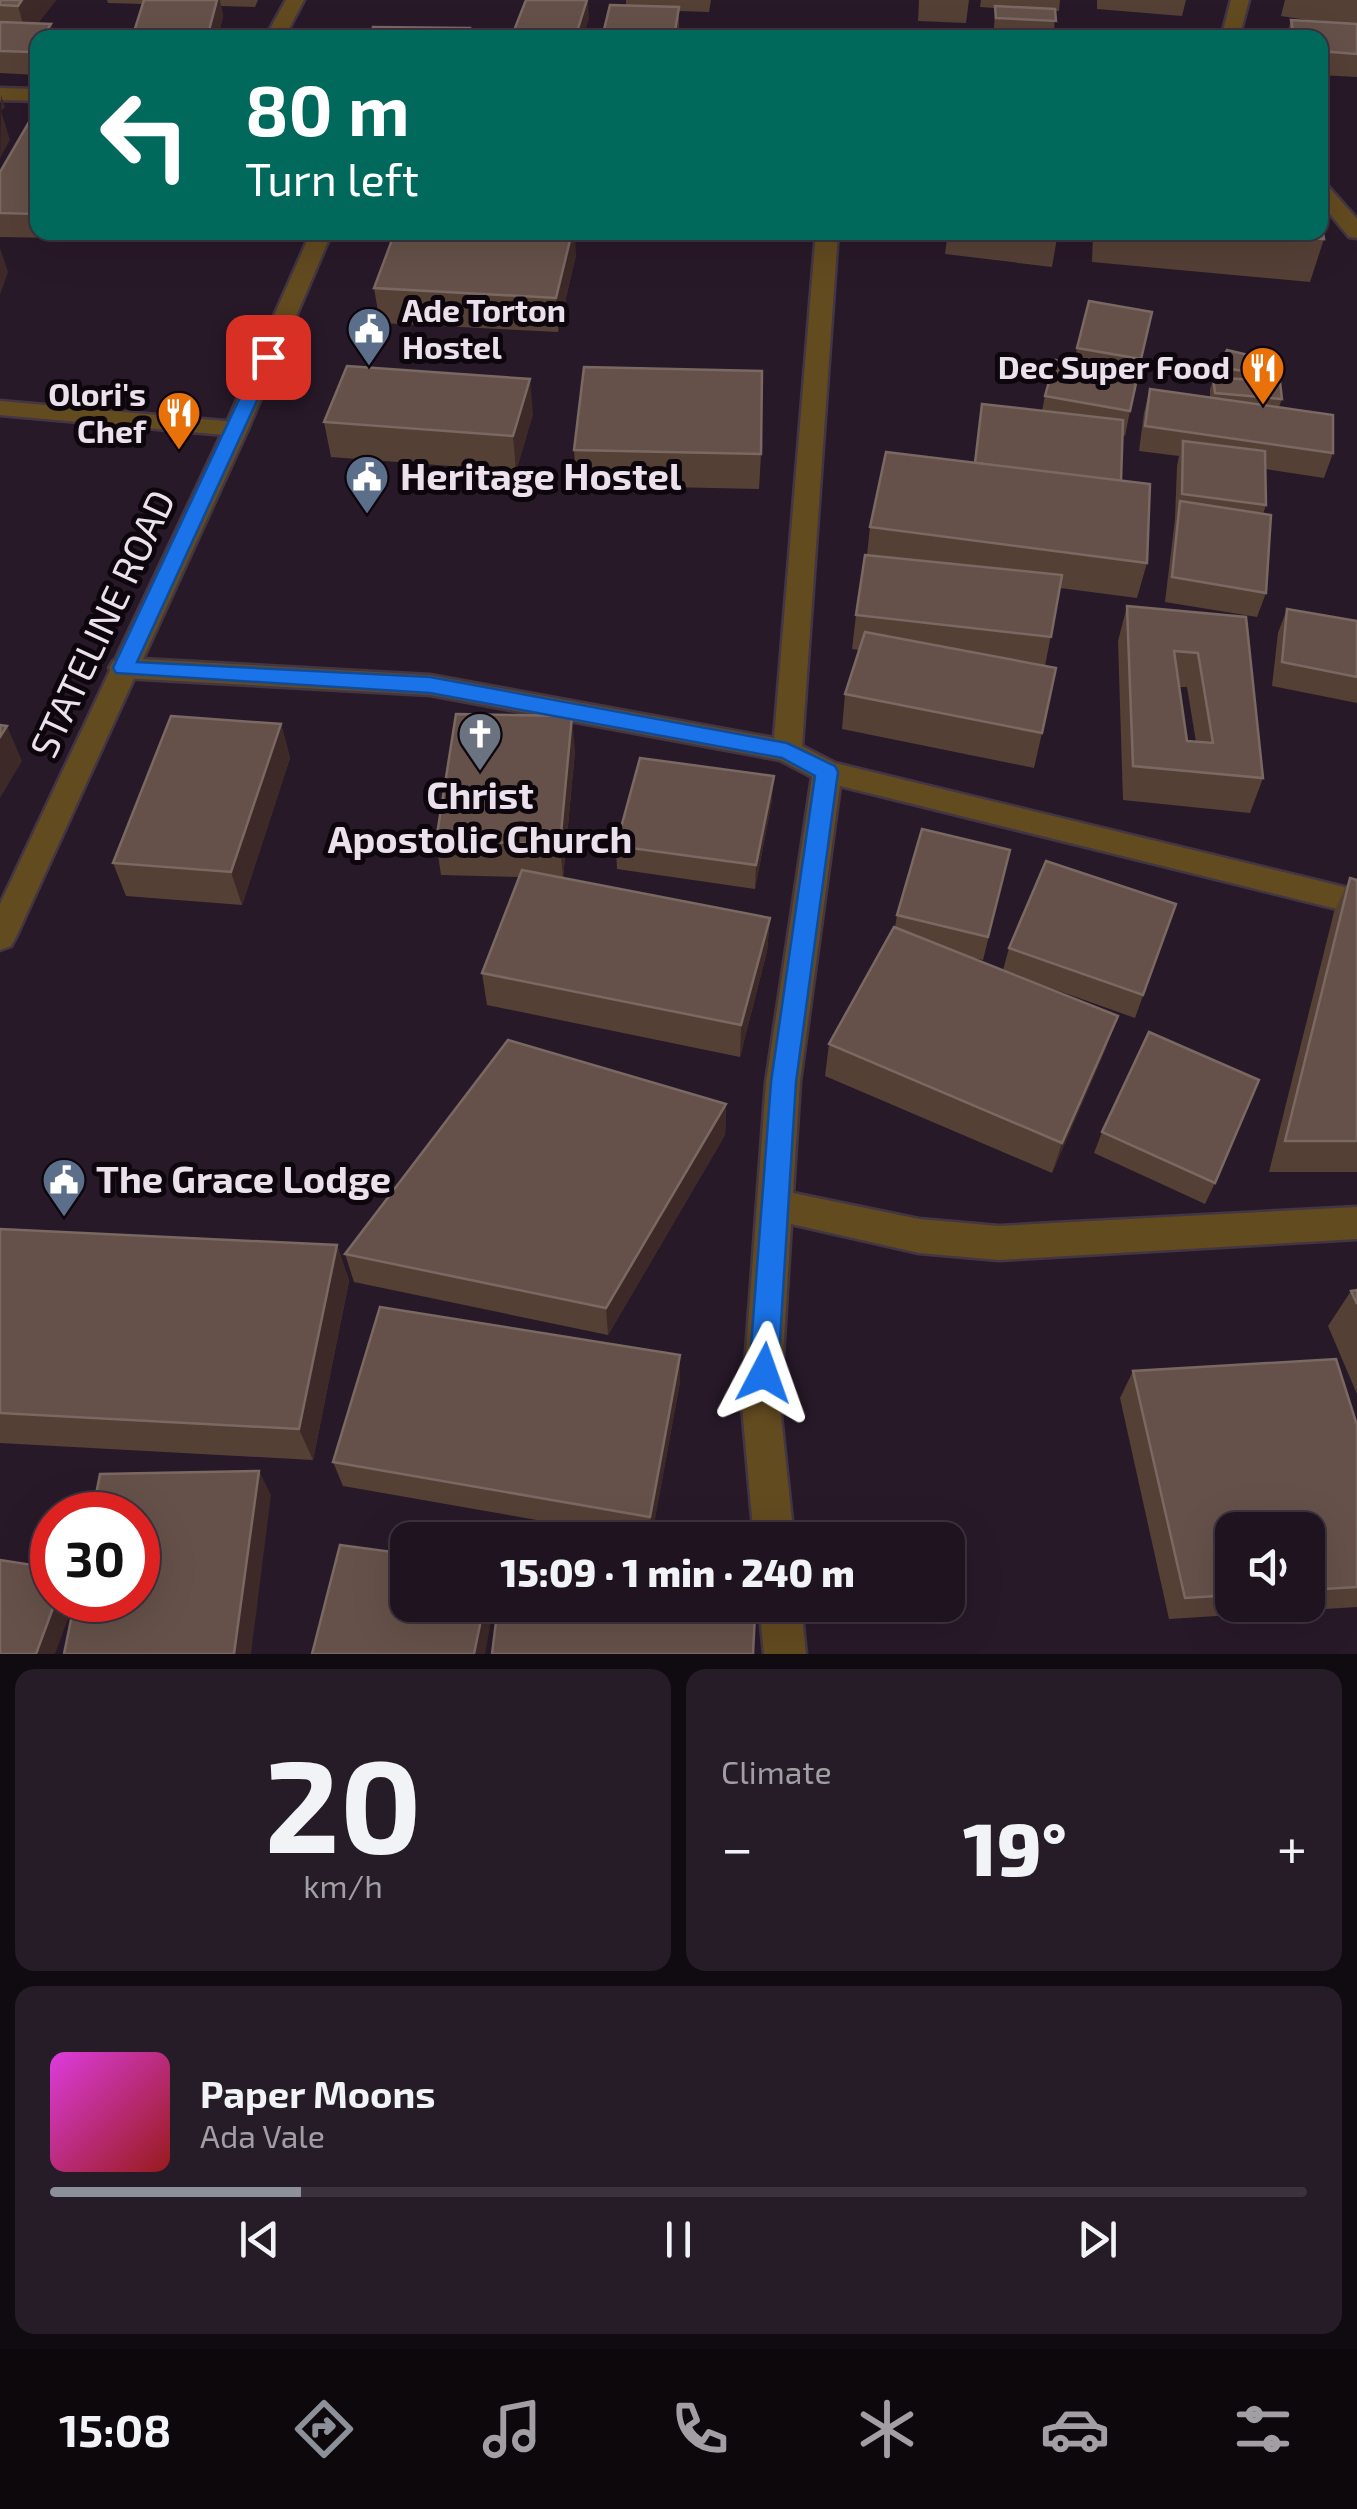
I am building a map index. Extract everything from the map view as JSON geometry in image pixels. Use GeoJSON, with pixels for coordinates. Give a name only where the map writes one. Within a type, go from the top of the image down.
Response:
{"type":"FeatureCollection","features":[{"type":"Feature","properties":{"kind":"street"},"geometry":{"type":"LineString","coordinates":[[278,30],[295,0]]}},
{"type":"Feature","properties":{"kind":"street"},"geometry":{"type":"LineString","coordinates":[[1232,30],[1240,0]]}},
{"type":"Feature","properties":{"kind":"street"},"geometry":{"type":"LineString","coordinates":[[0,94],[30,95]]}},
{"type":"Feature","properties":{"kind":"street"},"geometry":{"type":"LineString","coordinates":[[1328,198],[1357,232]]}},
{"type":"Feature","properties":{"kind":"street","name":"STATELINE ROAD"},"geometry":{"type":"LineString","coordinates":[[0,937],[236,429],[319,240]]}},
{"type":"Feature","properties":{"kind":"street"},"geometry":{"type":"LineString","coordinates":[[787,751],[827,240]]}},
{"type":"Feature","properties":{"kind":"street"},"geometry":{"type":"LineString","coordinates":[[0,408],[236,429]]}},
{"type":"Feature","properties":{"kind":"street"},"geometry":{"type":"LineString","coordinates":[[124,668],[430,685],[787,751],[827,772],[1357,902]]}},
{"type":"Feature","properties":{"kind":"street"},"geometry":{"type":"LineString","coordinates":[[772,1522],[761,1406],[784,1082],[827,772]]}},
{"type":"Feature","properties":{"kind":"street"},"geometry":{"type":"LineString","coordinates":[[776,1205],[919,1236],[1000,1243],[1357,1223]]}},
{"type":"Feature","properties":{"kind":"street"},"geometry":{"type":"LineString","coordinates":[[782,1622],[785,1654]]}},
{"type":"Feature","properties":{"kind":"building"},"geometry":{"type":"Polygon","coordinates":[[[0,0],[22,0],[18,6],[0,5],[0,0]]]}},
{"type":"Feature","properties":{"kind":"building"},"geometry":{"type":"Polygon","coordinates":[[[144,0],[217,0],[209,30],[135,30],[144,0]]]}},
{"type":"Feature","properties":{"kind":"building"},"geometry":{"type":"Polygon","coordinates":[[[526,0],[587,0],[578,30],[514,30],[526,0]]]}},
{"type":"Feature","properties":{"kind":"building"},"geometry":{"type":"Polygon","coordinates":[[[610,5],[679,7],[675,30],[604,30],[610,5]]]}},
{"type":"Feature","properties":{"kind":"building"},"geometry":{"type":"Polygon","coordinates":[[[995,6],[1055,9],[1056,21],[996,18],[995,6]]]}},
{"type":"Feature","properties":{"kind":"building"},"geometry":{"type":"Polygon","coordinates":[[[1291,20],[1357,24],[1357,54],[1328,52],[1328,30],[1293,30],[1291,20]]]}},
{"type":"Feature","properties":{"kind":"building"},"geometry":{"type":"Polygon","coordinates":[[[0,22],[51,24],[47,30],[30,30],[30,52],[0,51],[0,22]]]}},
{"type":"Feature","properties":{"kind":"building"},"geometry":{"type":"Polygon","coordinates":[[[373,27],[470,28],[470,30],[372,30],[373,27]]]}},
{"type":"Feature","properties":{"kind":"building"},"geometry":{"type":"Polygon","coordinates":[[[30,122],[30,214],[0,213],[0,172],[30,122]]]}},
{"type":"Feature","properties":{"kind":"building"},"geometry":{"type":"Polygon","coordinates":[[[392,240],[570,240],[556,298],[374,288],[392,240]]]}},
{"type":"Feature","properties":{"kind":"building"},"geometry":{"type":"Polygon","coordinates":[[[1089,301],[1152,312],[1141,359],[1077,348],[1089,301]]]}},
{"type":"Feature","properties":{"kind":"building"},"geometry":{"type":"Polygon","coordinates":[[[1227,350],[1274,361],[1270,375],[1218,367],[1227,350]]]}},
{"type":"Feature","properties":{"kind":"building"},"geometry":{"type":"Polygon","coordinates":[[[1055,360],[1138,374],[1130,411],[1045,396],[1055,360]]]}},
{"type":"Feature","properties":{"kind":"building"},"geometry":{"type":"Polygon","coordinates":[[[347,366],[530,379],[513,436],[324,422],[347,366]]]}},
{"type":"Feature","properties":{"kind":"building"},"geometry":{"type":"Polygon","coordinates":[[[584,367],[762,371],[761,454],[574,450],[584,367]]]}},
{"type":"Feature","properties":{"kind":"building"},"geometry":{"type":"Polygon","coordinates":[[[1213,377],[1280,382],[1282,399],[1215,393],[1213,377]]]}},
{"type":"Feature","properties":{"kind":"building"},"geometry":{"type":"Polygon","coordinates":[[[1150,389],[1333,415],[1333,453],[1145,426],[1150,389]]]}},
{"type":"Feature","properties":{"kind":"building"},"geometry":{"type":"Polygon","coordinates":[[[982,404],[1123,420],[1121,481],[975,463],[982,404]]]}},
{"type":"Feature","properties":{"kind":"building"},"geometry":{"type":"Polygon","coordinates":[[[1183,441],[1265,451],[1266,505],[1182,494],[1183,441]]]}},
{"type":"Feature","properties":{"kind":"building"},"geometry":{"type":"Polygon","coordinates":[[[886,452],[1150,484],[1147,563],[870,527],[886,452]]]}},
{"type":"Feature","properties":{"kind":"building"},"geometry":{"type":"Polygon","coordinates":[[[1180,501],[1271,515],[1266,593],[1172,577],[1180,501]]]}},
{"type":"Feature","properties":{"kind":"building"},"geometry":{"type":"Polygon","coordinates":[[[865,555],[1062,575],[1051,637],[856,615],[865,555]]]}},
{"type":"Feature","properties":{"kind":"building"},"geometry":{"type":"Polygon","coordinates":[[[1127,606],[1246,617],[1263,778],[1133,766],[1127,606]],[[1174,651],[1187,741],[1213,743],[1198,653],[1174,651]]]}},
{"type":"Feature","properties":{"kind":"building"},"geometry":{"type":"Polygon","coordinates":[[[1287,609],[1357,621],[1357,677],[1282,662],[1287,609]]]}},
{"type":"Feature","properties":{"kind":"building"},"geometry":{"type":"Polygon","coordinates":[[[865,632],[1056,668],[1042,733],[845,694],[865,632]]]}},
{"type":"Feature","properties":{"kind":"building"},"geometry":{"type":"Polygon","coordinates":[[[456,714],[572,716],[560,844],[436,841],[456,714]]]}},
{"type":"Feature","properties":{"kind":"building"},"geometry":{"type":"Polygon","coordinates":[[[171,716],[281,724],[231,872],[113,863],[171,716]]]}},
{"type":"Feature","properties":{"kind":"building"},"geometry":{"type":"Polygon","coordinates":[[[640,758],[774,776],[756,865],[616,846],[640,758]]]}},
{"type":"Feature","properties":{"kind":"building"},"geometry":{"type":"Polygon","coordinates":[[[922,829],[1010,850],[988,937],[897,915],[922,829]]]}},
{"type":"Feature","properties":{"kind":"building"},"geometry":{"type":"Polygon","coordinates":[[[1046,861],[1176,904],[1143,995],[1009,948],[1046,861]]]}},
{"type":"Feature","properties":{"kind":"building"},"geometry":{"type":"Polygon","coordinates":[[[522,870],[770,918],[741,1025],[482,973],[522,870]]]}},
{"type":"Feature","properties":{"kind":"building"},"geometry":{"type":"Polygon","coordinates":[[[1350,878],[1357,880],[1357,1141],[1285,1141],[1350,878]]]}},
{"type":"Feature","properties":{"kind":"building"},"geometry":{"type":"Polygon","coordinates":[[[894,927],[1118,1016],[1062,1143],[829,1044],[894,927]]]}},
{"type":"Feature","properties":{"kind":"building"},"geometry":{"type":"Polygon","coordinates":[[[1149,1032],[1259,1080],[1215,1183],[1102,1132],[1149,1032]]]}},
{"type":"Feature","properties":{"kind":"building"},"geometry":{"type":"Polygon","coordinates":[[[508,1040],[726,1104],[606,1308],[345,1254],[508,1040]]]}},
{"type":"Feature","properties":{"kind":"building"},"geometry":{"type":"Polygon","coordinates":[[[0,1229],[337,1245],[299,1429],[0,1413],[0,1229]]]}},
{"type":"Feature","properties":{"kind":"building"},"geometry":{"type":"Polygon","coordinates":[[[380,1307],[680,1355],[650,1517],[333,1462],[380,1307]]]}},
{"type":"Feature","properties":{"kind":"building"},"geometry":{"type":"Polygon","coordinates":[[[1336,1359],[1357,1425],[1357,1587],[1325,1589],[1325,1512],[1215,1512],[1215,1596],[1185,1598],[1133,1371],[1336,1359]]]}},
{"type":"Feature","properties":{"kind":"building"},"geometry":{"type":"Polygon","coordinates":[[[259,1471],[234,1654],[64,1654],[71,1622],[160,1622],[160,1492],[96,1492],[100,1474],[259,1471]]]}},
{"type":"Feature","properties":{"kind":"building"},"geometry":{"type":"Polygon","coordinates":[[[340,1545],[390,1552],[390,1622],[481,1622],[474,1654],[312,1654],[340,1545]]]}},
{"type":"Feature","properties":{"kind":"building"},"geometry":{"type":"Polygon","coordinates":[[[0,1560],[30,1565],[30,1622],[48,1622],[36,1654],[0,1654],[0,1560]]]}},
{"type":"Feature","properties":{"kind":"building"},"geometry":{"type":"Polygon","coordinates":[[[496,1622],[755,1622],[753,1654],[492,1654],[496,1622]]]}},
{"type":"Feature","properties":{"kind":"place","name":"Ade Torton Hostel"},"geometry":{"type":"Point","coordinates":[369,367]}},
{"type":"Feature","properties":{"kind":"place","name":"Dec Super Food"},"geometry":{"type":"Point","coordinates":[1263,406]}},
{"type":"Feature","properties":{"kind":"place","name":"Olori's Chef"},"geometry":{"type":"Point","coordinates":[179,451]}},
{"type":"Feature","properties":{"kind":"place","name":"Heritage Hostel"},"geometry":{"type":"Point","coordinates":[367,515]}},
{"type":"Feature","properties":{"kind":"place","name":"Christ Apostolic Church"},"geometry":{"type":"Point","coordinates":[480,772]}},
{"type":"Feature","properties":{"kind":"place","name":"The Grace Lodge"},"geometry":{"type":"Point","coordinates":[64,1218]}},
{"type":"Feature","properties":{"kind":"route"},"geometry":{"type":"LineString","coordinates":[[268,357],[124,668],[430,685],[787,751],[827,772],[784,1082],[764,1373]]}}]}
